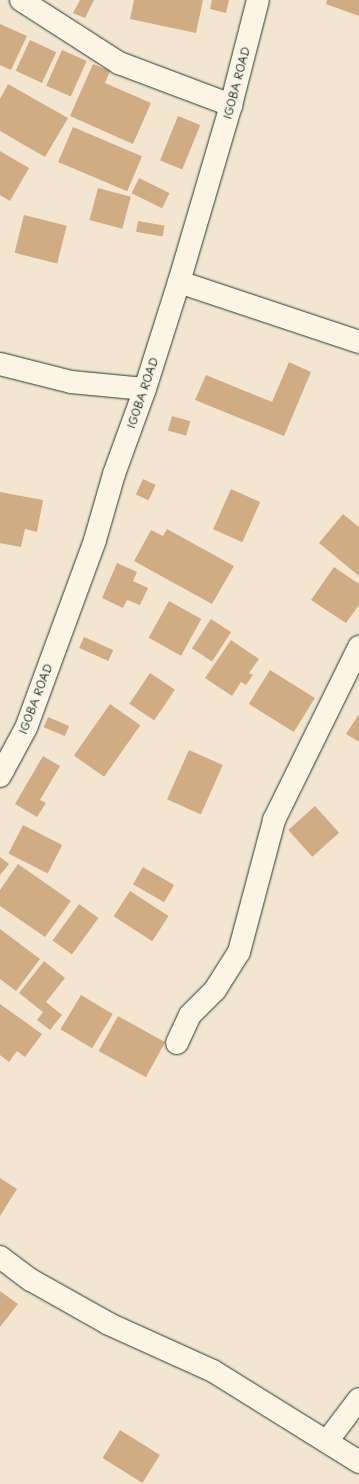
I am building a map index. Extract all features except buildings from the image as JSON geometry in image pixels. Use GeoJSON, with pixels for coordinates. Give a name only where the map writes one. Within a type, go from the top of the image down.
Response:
{"type":"FeatureCollection","features":[{"type":"Feature","properties":{"kind":"street"},"geometry":{"type":"LineString","coordinates":[[21,0],[51,22],[119,63],[231,105]]}},
{"type":"Feature","properties":{"kind":"street","name":"IGOBA ROAD"},"geometry":{"type":"LineString","coordinates":[[0,776],[28,721],[95,540],[114,474],[145,389],[179,282],[231,105],[258,0]]}},
{"type":"Feature","properties":{"kind":"street"},"geometry":{"type":"LineString","coordinates":[[179,282],[359,342]]}},
{"type":"Feature","properties":{"kind":"street"},"geometry":{"type":"LineString","coordinates":[[0,364],[71,382],[145,389]]}},
{"type":"Feature","properties":{"kind":"street"},"geometry":{"type":"LineString","coordinates":[[177,1043],[190,1015],[215,990],[239,952],[274,820],[359,647]]}},
{"type":"Feature","properties":{"kind":"street"},"geometry":{"type":"LineString","coordinates":[[0,1257],[31,1280],[109,1324],[213,1371],[328,1440],[359,1462]]}},
{"type":"Feature","properties":{"kind":"street"},"geometry":{"type":"LineString","coordinates":[[328,1440],[359,1400]]}}]}
